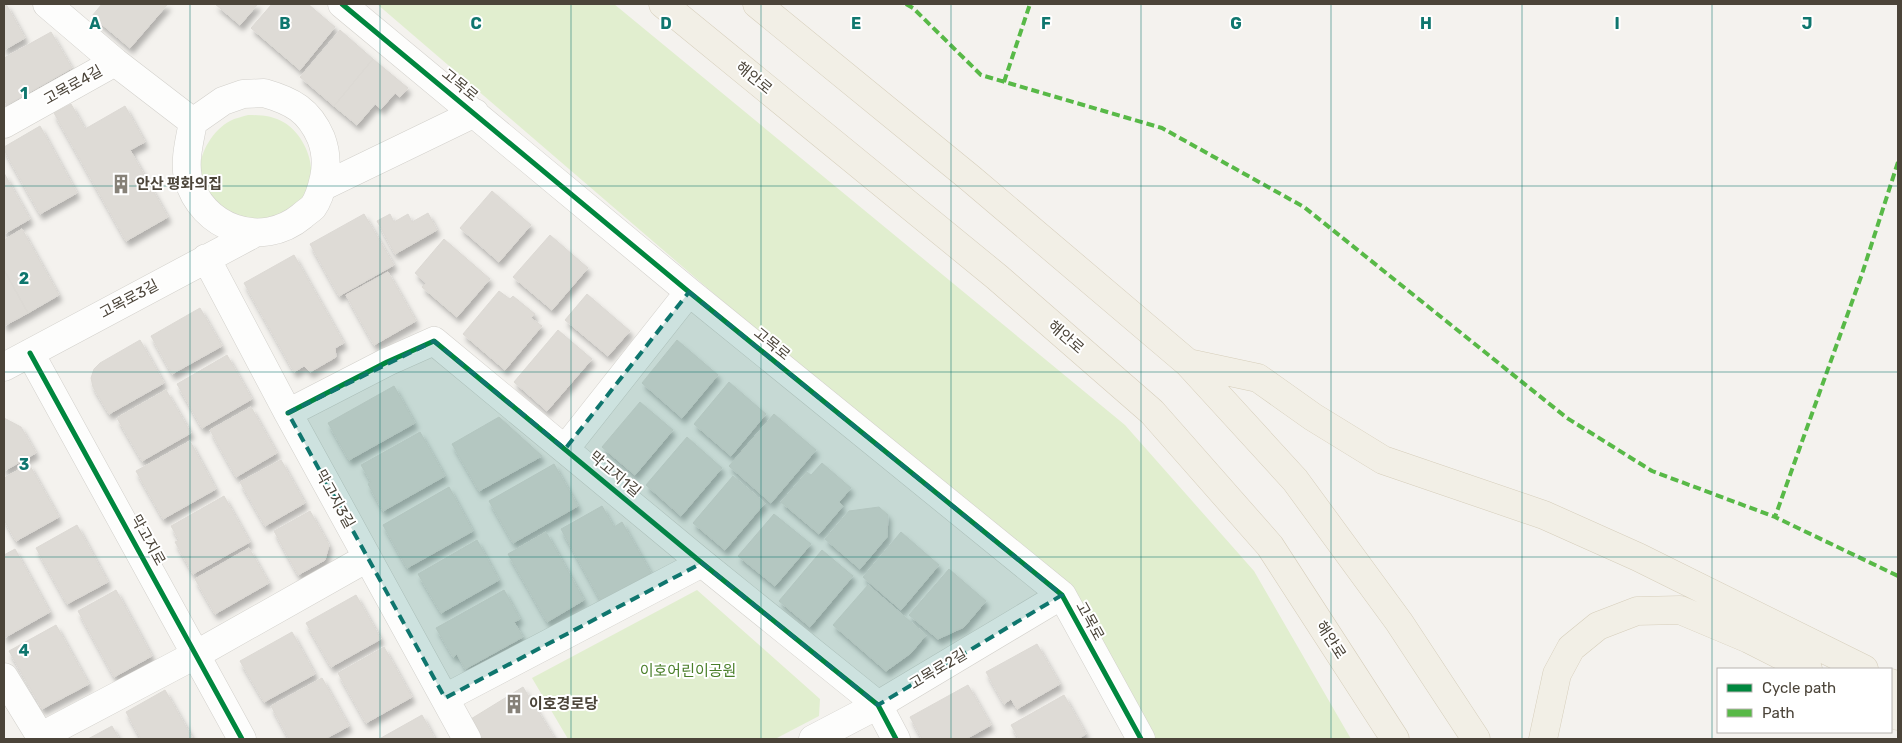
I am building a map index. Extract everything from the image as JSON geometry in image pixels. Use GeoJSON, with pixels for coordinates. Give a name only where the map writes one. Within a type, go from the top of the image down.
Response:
{"type":"FeatureCollection","features":[{"type":"Feature","properties":{"kind":"main road","name":"해안로"},"geometry":{"type":"LineString","coordinates":[[663,4],[997,277],[1152,412],[1270,546],[1395,739]]}},
{"type":"Feature","properties":{"kind":"main road"},"geometry":{"type":"LineString","coordinates":[[757,4],[962,171],[1188,363],[1295,480],[1399,622],[1476,739]]}},
{"type":"Feature","properties":{"kind":"main road"},"geometry":{"type":"LineString","coordinates":[[1188,363],[1258,378],[1313,417],[1384,460],[1544,515],[1638,557],[1862,668]]}},
{"type":"Feature","properties":{"kind":"main road"},"geometry":{"type":"LineString","coordinates":[[1543,739],[1557,674],[1571,648],[1598,626],[1637,612],[1680,610],[1749,639],[1806,668]]}},
{"type":"Feature","properties":{"kind":"street"},"geometry":{"type":"LineString","coordinates":[[47,4],[115,62],[193,122]]}},
{"type":"Feature","properties":{"kind":"street","name":"고목로"},"geometry":{"type":"LineString","coordinates":[[342,4],[689,292],[1062,595],[1141,739]]}},
{"type":"Feature","properties":{"kind":"street","name":"고목로4길"},"geometry":{"type":"LineString","coordinates":[[4,124],[115,62]]}},
{"type":"Feature","properties":{"kind":"street"},"geometry":{"type":"LineString","coordinates":[[264,93],[284,99],[302,110],[316,126],[324,146],[326,167],[322,188],[314,206],[297,220],[279,230],[255,233],[232,229],[211,217],[196,199],[188,177],[187,153],[193,122],[223,101],[243,94],[264,93]]}},
{"type":"Feature","properties":{"kind":"street"},"geometry":{"type":"LineString","coordinates":[[322,188],[475,113]]}},
{"type":"Feature","properties":{"kind":"street","name":"고목로3길"},"geometry":{"type":"LineString","coordinates":[[4,367],[255,233]]}},
{"type":"Feature","properties":{"kind":"street","name":"막고지3길"},"geometry":{"type":"LineString","coordinates":[[206,258],[288,413],[467,739]]}},
{"type":"Feature","properties":{"kind":"street"},"geometry":{"type":"LineString","coordinates":[[565,449],[689,292]]}},
{"type":"Feature","properties":{"kind":"street","name":"막고지1길"},"geometry":{"type":"LineString","coordinates":[[288,413],[387,362],[434,341],[702,563],[878,705],[896,739]]}},
{"type":"Feature","properties":{"kind":"street","name":"막고지로"},"geometry":{"type":"LineString","coordinates":[[30,353],[242,739]]}},
{"type":"Feature","properties":{"kind":"street"},"geometry":{"type":"LineString","coordinates":[[4,677],[41,738],[197,654],[367,558]]}},
{"type":"Feature","properties":{"kind":"street"},"geometry":{"type":"LineString","coordinates":[[445,698],[702,563]]}},
{"type":"Feature","properties":{"kind":"street","name":"고목로2길"},"geometry":{"type":"LineString","coordinates":[[813,739],[878,705],[1062,595]]}},
{"type":"Feature","properties":{"kind":"highlighted area"},"geometry":{"type":"Polygon","coordinates":[[[689,292],[1062,595],[878,705],[702,563],[445,698],[288,413],[434,341],[565,449],[689,292]]]}},
{"type":"Feature","properties":{"kind":"green space"},"geometry":{"type":"Polygon","coordinates":[[[377,4],[614,4],[1125,425],[1254,571],[1351,739],[1147,739],[1068,598],[377,4]]]}},
{"type":"Feature","properties":{"kind":"green space"},"geometry":{"type":"Polygon","coordinates":[[[248,115],[267,116],[285,123],[300,139],[310,159],[311,181],[308,192],[299,205],[275,223],[224,216],[205,192],[200,179],[201,160],[204,150],[215,133],[230,121],[248,115]]]}},
{"type":"Feature","properties":{"kind":"green space","name":"이호어린이공원"},"geometry":{"type":"Polygon","coordinates":[[[697,590],[820,699],[819,716],[775,739],[568,739],[532,678],[697,590]]]}},
{"type":"Feature","properties":{"kind":"building"},"geometry":{"type":"Polygon","coordinates":[[[4,4],[6,4],[25,38],[4,50],[4,4]]]}},
{"type":"Feature","properties":{"kind":"building"},"geometry":{"type":"Polygon","coordinates":[[[102,4],[168,4],[130,48],[92,16],[102,4]]]}},
{"type":"Feature","properties":{"kind":"building"},"geometry":{"type":"Polygon","coordinates":[[[215,4],[258,4],[240,25],[215,4]]]}},
{"type":"Feature","properties":{"kind":"building"},"geometry":{"type":"Polygon","coordinates":[[[272,4],[308,4],[335,27],[300,70],[251,28],[272,4]]]}},
{"type":"Feature","properties":{"kind":"building"},"geometry":{"type":"Polygon","coordinates":[[[340,30],[373,59],[334,106],[300,77],[340,30]]]}},
{"type":"Feature","properties":{"kind":"building"},"geometry":{"type":"Polygon","coordinates":[[[51,32],[72,68],[7,105],[4,100],[4,58],[51,32]]]}},
{"type":"Feature","properties":{"kind":"building"},"geometry":{"type":"Polygon","coordinates":[[[373,59],[408,88],[400,97],[395,93],[381,109],[375,104],[357,125],[334,106],[373,59]]]}},
{"type":"Feature","properties":{"kind":"building","name":"안산 평화의집"},"geometry":{"type":"Polygon","coordinates":[[[71,104],[85,129],[125,106],[145,142],[130,150],[168,217],[126,241],[54,113],[71,104]]]}},
{"type":"Feature","properties":{"kind":"building"},"geometry":{"type":"Polygon","coordinates":[[[40,126],[77,193],[40,214],[4,147],[40,126]]]}},
{"type":"Feature","properties":{"kind":"building"},"geometry":{"type":"Polygon","coordinates":[[[4,173],[30,219],[4,234],[4,173]]]}},
{"type":"Feature","properties":{"kind":"building"},"geometry":{"type":"Polygon","coordinates":[[[492,191],[531,225],[499,262],[460,228],[492,191]]]}},
{"type":"Feature","properties":{"kind":"building"},"geometry":{"type":"Polygon","coordinates":[[[428,213],[437,230],[395,254],[377,221],[390,214],[394,222],[408,214],[412,222],[428,213]]]}},
{"type":"Feature","properties":{"kind":"building"},"geometry":{"type":"Polygon","coordinates":[[[364,214],[394,265],[339,296],[310,244],[364,214]]]}},
{"type":"Feature","properties":{"kind":"building"},"geometry":{"type":"Polygon","coordinates":[[[22,229],[59,295],[28,313],[4,270],[4,240],[22,229]]]}},
{"type":"Feature","properties":{"kind":"building"},"geometry":{"type":"Polygon","coordinates":[[[550,235],[588,268],[552,310],[513,277],[550,235]]]}},
{"type":"Feature","properties":{"kind":"building"},"geometry":{"type":"Polygon","coordinates":[[[444,239],[490,279],[457,317],[422,287],[426,283],[415,273],[444,239]]]}},
{"type":"Feature","properties":{"kind":"building"},"geometry":{"type":"Polygon","coordinates":[[[294,255],[344,343],[335,348],[336,357],[310,372],[304,366],[294,372],[244,283],[294,255]]]}},
{"type":"Feature","properties":{"kind":"building"},"geometry":{"type":"Polygon","coordinates":[[[4,270],[28,313],[4,326],[4,270]]]}},
{"type":"Feature","properties":{"kind":"building"},"geometry":{"type":"Polygon","coordinates":[[[388,272],[416,321],[374,345],[346,295],[388,272]]]}},
{"type":"Feature","properties":{"kind":"building"},"geometry":{"type":"Polygon","coordinates":[[[499,291],[510,299],[513,296],[535,314],[531,318],[542,326],[505,370],[463,334],[499,291]]]}},
{"type":"Feature","properties":{"kind":"building"},"geometry":{"type":"Polygon","coordinates":[[[587,294],[630,331],[608,356],[565,320],[587,294]]]}},
{"type":"Feature","properties":{"kind":"building"},"geometry":{"type":"Polygon","coordinates":[[[200,308],[222,346],[172,374],[151,336],[200,308]]]}},
{"type":"Feature","properties":{"kind":"building"},"geometry":{"type":"Polygon","coordinates":[[[558,330],[592,359],[547,411],[514,382],[558,330]]]}},
{"type":"Feature","properties":{"kind":"building"},"geometry":{"type":"Polygon","coordinates":[[[140,340],[164,383],[109,414],[93,387],[91,378],[94,369],[100,363],[140,340]]]}},
{"type":"Feature","properties":{"kind":"building"},"geometry":{"type":"Polygon","coordinates":[[[677,340],[718,375],[682,418],[642,383],[677,340]]]}},
{"type":"Feature","properties":{"kind":"building"},"geometry":{"type":"Polygon","coordinates":[[[227,355],[252,399],[202,428],[177,384],[227,355]]]}},
{"type":"Feature","properties":{"kind":"building"},"geometry":{"type":"Polygon","coordinates":[[[729,382],[766,414],[731,456],[694,424],[729,382]]]}},
{"type":"Feature","properties":{"kind":"building"},"geometry":{"type":"Polygon","coordinates":[[[394,386],[415,423],[349,460],[328,423],[394,386]]]}},
{"type":"Feature","properties":{"kind":"building"},"geometry":{"type":"Polygon","coordinates":[[[166,390],[191,433],[142,461],[117,418],[166,390]]]}},
{"type":"Feature","properties":{"kind":"building"},"geometry":{"type":"Polygon","coordinates":[[[640,402],[673,430],[635,475],[602,447],[640,402]]]}},
{"type":"Feature","properties":{"kind":"building"},"geometry":{"type":"Polygon","coordinates":[[[251,407],[277,453],[236,477],[210,430],[251,407]]]}},
{"type":"Feature","properties":{"kind":"building"},"geometry":{"type":"Polygon","coordinates":[[[774,414],[816,450],[771,503],[729,466],[774,414]]]}},
{"type":"Feature","properties":{"kind":"building"},"geometry":{"type":"Polygon","coordinates":[[[499,417],[542,456],[479,491],[452,444],[499,417]]]}},
{"type":"Feature","properties":{"kind":"building"},"geometry":{"type":"Polygon","coordinates":[[[4,418],[21,427],[36,453],[4,471],[4,418]]]}},
{"type":"Feature","properties":{"kind":"building"},"geometry":{"type":"Polygon","coordinates":[[[420,432],[445,476],[383,511],[368,484],[371,482],[361,465],[420,432]]]}},
{"type":"Feature","properties":{"kind":"building"},"geometry":{"type":"Polygon","coordinates":[[[687,437],[722,468],[681,516],[646,485],[687,437]]]}},
{"type":"Feature","properties":{"kind":"building"},"geometry":{"type":"Polygon","coordinates":[[[190,441],[216,489],[163,519],[136,471],[190,441]]]}},
{"type":"Feature","properties":{"kind":"building"},"geometry":{"type":"Polygon","coordinates":[[[281,460],[305,503],[265,526],[240,482],[281,460]]]}},
{"type":"Feature","properties":{"kind":"building"},"geometry":{"type":"Polygon","coordinates":[[[822,463],[851,488],[839,502],[843,506],[819,534],[781,502],[807,472],[811,475],[822,463]]]}},
{"type":"Feature","properties":{"kind":"building"},"geometry":{"type":"Polygon","coordinates":[[[29,464],[59,517],[16,541],[4,520],[4,478],[29,464]]]}},
{"type":"Feature","properties":{"kind":"building"},"geometry":{"type":"Polygon","coordinates":[[[554,464],[578,506],[513,543],[489,501],[554,464]]]}},
{"type":"Feature","properties":{"kind":"building"},"geometry":{"type":"Polygon","coordinates":[[[733,476],[765,503],[725,550],[693,523],[733,476]]]}},
{"type":"Feature","properties":{"kind":"building"},"geometry":{"type":"Polygon","coordinates":[[[449,487],[473,531],[407,568],[383,525],[449,487]]]}},
{"type":"Feature","properties":{"kind":"building"},"geometry":{"type":"Polygon","coordinates":[[[224,496],[250,542],[193,574],[175,542],[179,540],[171,526],[224,496]]]}},
{"type":"Feature","properties":{"kind":"building"},"geometry":{"type":"Polygon","coordinates":[[[602,506],[614,527],[622,522],[651,573],[601,601],[561,529],[602,506]]]}},
{"type":"Feature","properties":{"kind":"building"},"geometry":{"type":"Polygon","coordinates":[[[879,507],[888,515],[887,537],[860,569],[825,539],[849,511],[879,507]]]}},
{"type":"Feature","properties":{"kind":"building"},"geometry":{"type":"Polygon","coordinates":[[[310,511],[329,545],[325,560],[298,575],[274,531],[310,511]]]}},
{"type":"Feature","properties":{"kind":"building"},"geometry":{"type":"Polygon","coordinates":[[[774,514],[811,544],[775,586],[738,556],[774,514]]]}},
{"type":"Feature","properties":{"kind":"building"},"geometry":{"type":"Polygon","coordinates":[[[77,525],[108,582],[67,604],[36,548],[77,525]]]}},
{"type":"Feature","properties":{"kind":"building"},"geometry":{"type":"Polygon","coordinates":[[[546,532],[584,600],[547,622],[508,554],[546,532]]]}},
{"type":"Feature","properties":{"kind":"building"},"geometry":{"type":"Polygon","coordinates":[[[901,532],[939,565],[901,610],[863,577],[901,532]]]}},
{"type":"Feature","properties":{"kind":"building"},"geometry":{"type":"Polygon","coordinates":[[[477,540],[499,580],[441,613],[418,574],[477,540]]]}},
{"type":"Feature","properties":{"kind":"building"},"geometry":{"type":"Polygon","coordinates":[[[249,548],[269,583],[215,614],[195,579],[249,548]]]}},
{"type":"Feature","properties":{"kind":"building"},"geometry":{"type":"Polygon","coordinates":[[[15,549],[50,612],[4,638],[4,555],[15,549]]]}},
{"type":"Feature","properties":{"kind":"building"},"geometry":{"type":"Polygon","coordinates":[[[822,550],[853,576],[810,627],[779,601],[822,550]]]}},
{"type":"Feature","properties":{"kind":"building"},"geometry":{"type":"Polygon","coordinates":[[[949,569],[986,601],[964,627],[938,639],[909,615],[949,569]]]}},
{"type":"Feature","properties":{"kind":"building"},"geometry":{"type":"Polygon","coordinates":[[[868,585],[926,635],[911,653],[886,671],[833,625],[868,585]]]}},
{"type":"Feature","properties":{"kind":"building"},"geometry":{"type":"Polygon","coordinates":[[[116,590],[152,656],[114,677],[78,611],[116,590]]]}},
{"type":"Feature","properties":{"kind":"building"},"geometry":{"type":"Polygon","coordinates":[[[504,590],[520,619],[514,622],[523,637],[465,669],[457,654],[453,657],[436,628],[504,590]]]}},
{"type":"Feature","properties":{"kind":"building"},"geometry":{"type":"Polygon","coordinates":[[[356,595],[381,639],[331,667],[306,623],[356,595]]]}},
{"type":"Feature","properties":{"kind":"building"},"geometry":{"type":"Polygon","coordinates":[[[56,625],[89,684],[42,709],[9,651],[56,625]]]}},
{"type":"Feature","properties":{"kind":"building"},"geometry":{"type":"Polygon","coordinates":[[[292,632],[315,674],[264,702],[240,661],[292,632]]]}},
{"type":"Feature","properties":{"kind":"building"},"geometry":{"type":"Polygon","coordinates":[[[1037,644],[1060,684],[1017,709],[1011,699],[1004,704],[986,672],[1037,644]]]}},
{"type":"Feature","properties":{"kind":"building"},"geometry":{"type":"Polygon","coordinates":[[[384,647],[412,697],[366,723],[338,673],[384,647]]]}},
{"type":"Feature","properties":{"kind":"building"},"geometry":{"type":"Polygon","coordinates":[[[322,678],[349,726],[325,739],[289,739],[271,706],[322,678]]]}},
{"type":"Feature","properties":{"kind":"building"},"geometry":{"type":"Polygon","coordinates":[[[968,685],[991,725],[966,739],[922,739],[910,717],[968,685]]]}},
{"type":"Feature","properties":{"kind":"building","name":"이호경로당"},"geometry":{"type":"Polygon","coordinates":[[[523,687],[555,739],[476,739],[466,722],[523,687]]]}},
{"type":"Feature","properties":{"kind":"building"},"geometry":{"type":"Polygon","coordinates":[[[165,690],[193,739],[141,739],[126,712],[165,690]]]}},
{"type":"Feature","properties":{"kind":"building"},"geometry":{"type":"Polygon","coordinates":[[[1064,695],[1086,734],[1078,739],[1019,739],[1011,725],[1064,695]]]}},
{"type":"Feature","properties":{"kind":"building"},"geometry":{"type":"Polygon","coordinates":[[[422,715],[435,739],[381,739],[381,738],[422,715]]]}},
{"type":"Feature","properties":{"kind":"building"},"geometry":{"type":"Polygon","coordinates":[[[112,726],[119,739],[88,739],[112,726]]]}},
{"type":"Feature","properties":{"kind":"marked path"},"geometry":{"type":"LineString","coordinates":[[906,4],[913,8],[981,75],[1162,128],[1304,207],[1567,418],[1652,471],[1775,517]]}},
{"type":"Feature","properties":{"kind":"marked path"},"geometry":{"type":"LineString","coordinates":[[1004,82],[1030,4]]}},
{"type":"Feature","properties":{"kind":"marked path"},"geometry":{"type":"LineString","coordinates":[[1898,162],[1862,274],[1775,517],[1898,576]]}},
{"type":"Feature","properties":{"kind":"cycle path"},"geometry":{"type":"LineString","coordinates":[[342,4],[689,292],[1062,595],[1141,739]]}},
{"type":"Feature","properties":{"kind":"cycle path"},"geometry":{"type":"LineString","coordinates":[[288,413],[387,362],[434,341],[702,563],[878,705],[896,739]]}},
{"type":"Feature","properties":{"kind":"cycle path"},"geometry":{"type":"LineString","coordinates":[[30,353],[242,739]]}},
{"type":"Feature","properties":{"kind":"place","name":"안산 평화의집"},"geometry":{"type":"Point","coordinates":[121,184]}},
{"type":"Feature","properties":{"kind":"place","name":"이호경로당"},"geometry":{"type":"Point","coordinates":[514,704]}}]}
